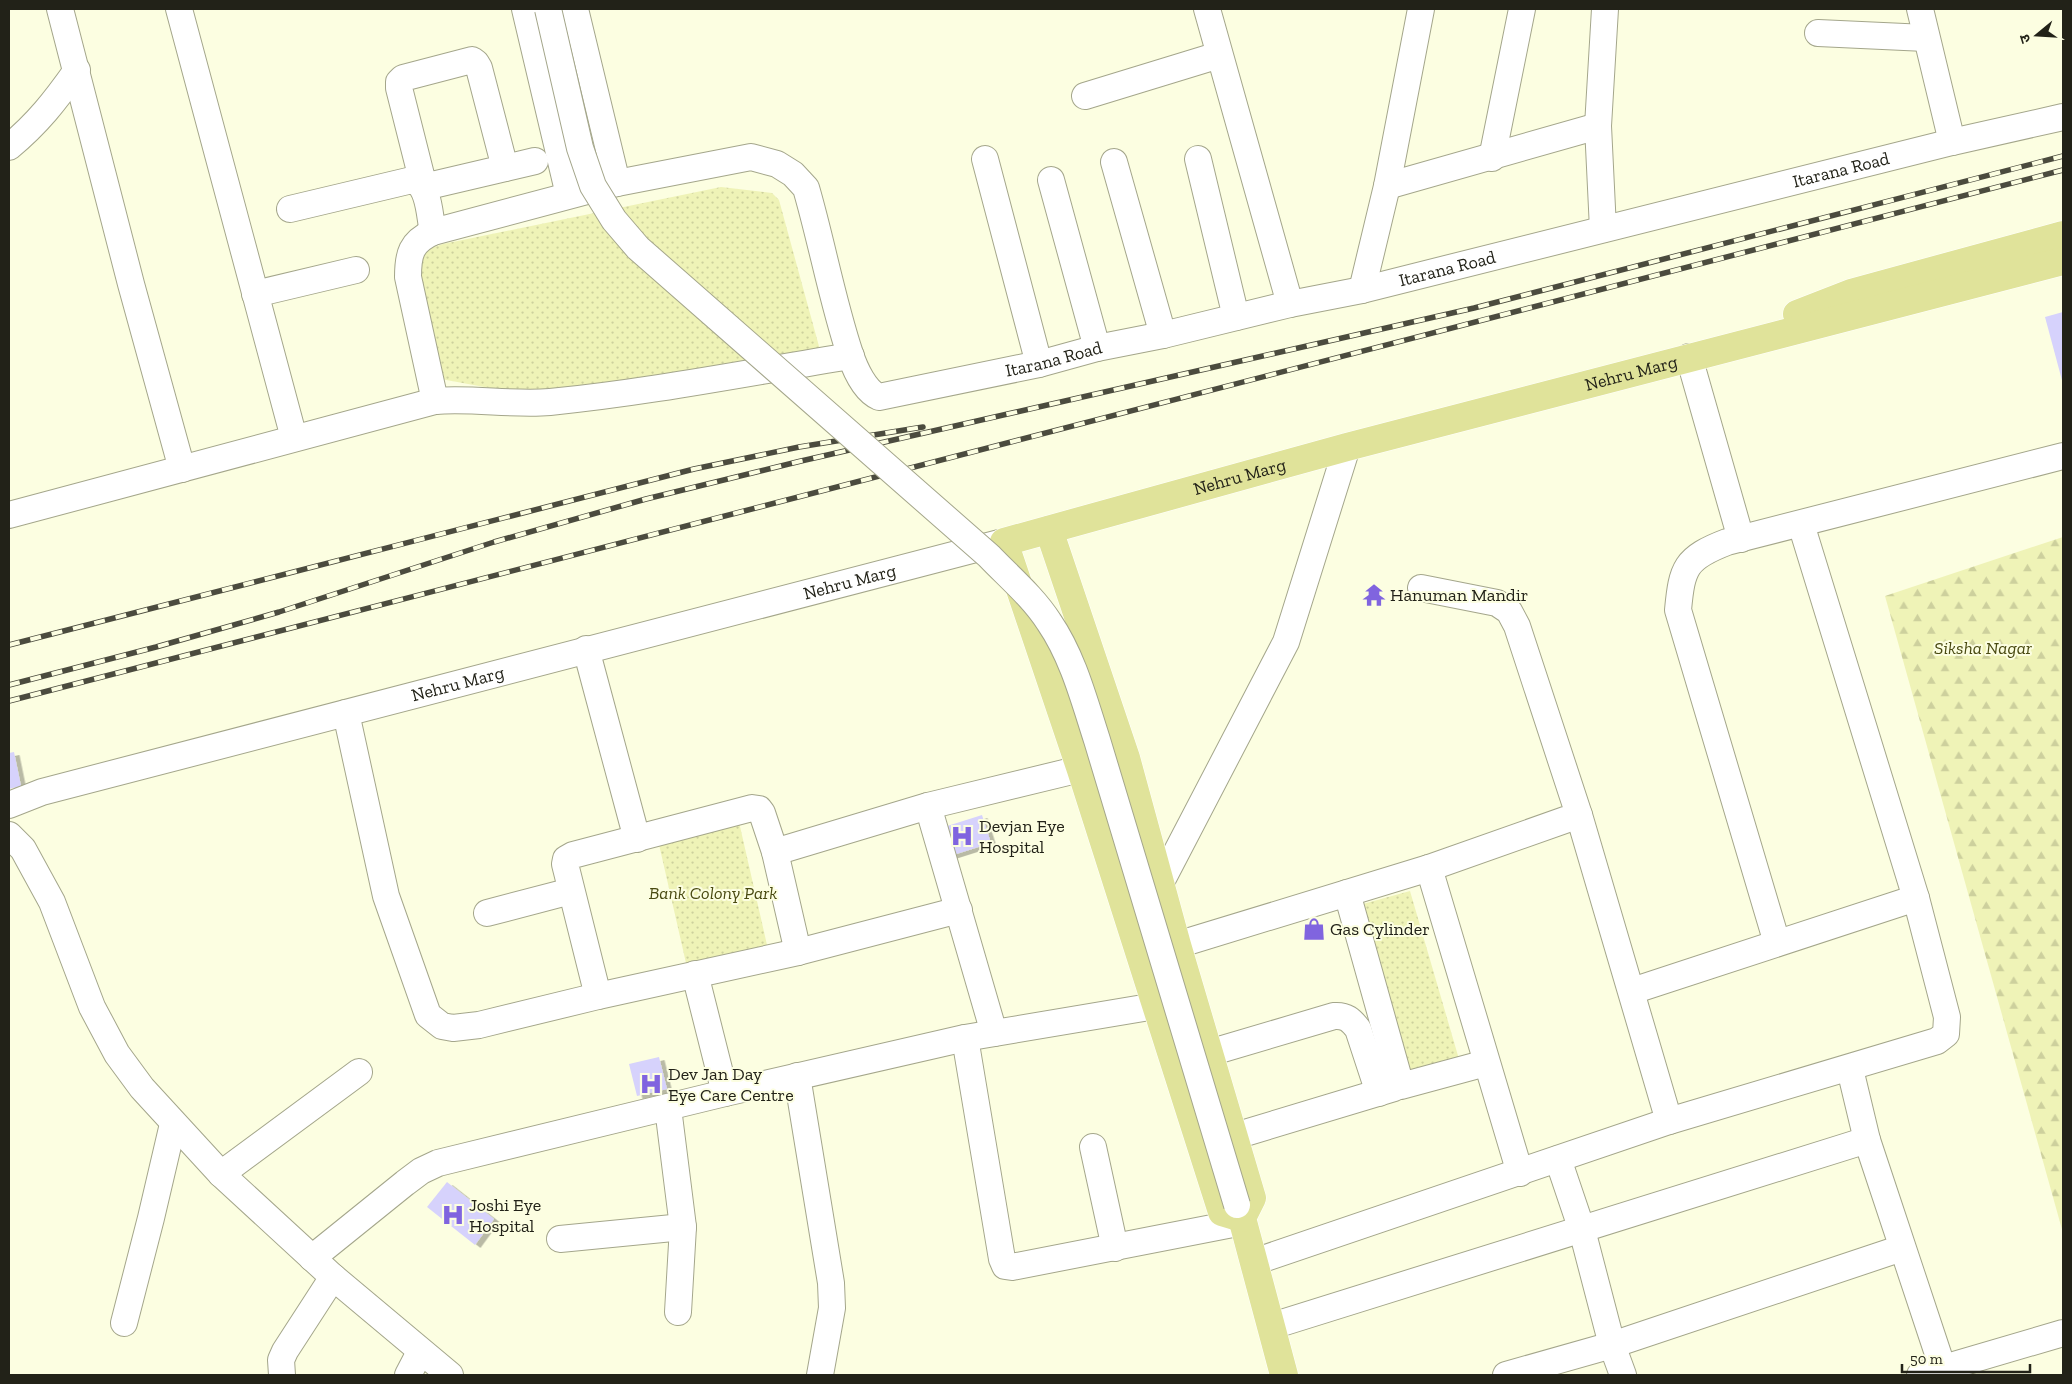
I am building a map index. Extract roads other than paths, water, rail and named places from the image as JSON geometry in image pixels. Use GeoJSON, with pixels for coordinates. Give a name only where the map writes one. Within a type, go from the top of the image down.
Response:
{"type":"FeatureCollection","features":[{"type":"Feature","properties":{"kind":"main road","name":"Nehru Marg"},"geometry":{"type":"LineString","coordinates":[[1689,357],[1851,293],[2063,235]]}},
{"type":"Feature","properties":{"kind":"main road","name":"Nehru Marg"},"geometry":{"type":"LineString","coordinates":[[1004,542],[1348,447],[2063,261]]}},
{"type":"Feature","properties":{"kind":"main road"},"geometry":{"type":"LineString","coordinates":[[1049,530],[1126,758],[1177,945],[1252,1198],[1240,1215]]}},
{"type":"Feature","properties":{"kind":"main road"},"geometry":{"type":"LineString","coordinates":[[1004,542],[1081,770],[1222,1212],[1240,1215]]}},
{"type":"Feature","properties":{"kind":"main road"},"geometry":{"type":"LineString","coordinates":[[1240,1215],[1284,1375]]}},
{"type":"Feature","properties":{"kind":"street"},"geometry":{"type":"LineString","coordinates":[[60,9],[131,284],[182,469]]}},
{"type":"Feature","properties":{"kind":"street"},"geometry":{"type":"LineString","coordinates":[[179,9],[294,438]]}},
{"type":"Feature","properties":{"kind":"street"},"geometry":{"type":"LineString","coordinates":[[525,9],[569,195]]}},
{"type":"Feature","properties":{"kind":"street"},"geometry":{"type":"LineString","coordinates":[[548,9],[580,148],[593,186],[614,220],[638,248],[667,274],[989,556],[1032,599],[1049,622],[1065,650],[1076,675],[1097,740],[1240,1215],[1115,1248],[1012,1267],[1005,1266],[1002,1259],[965,1038]]}},
{"type":"Feature","properties":{"kind":"street"},"geometry":{"type":"LineString","coordinates":[[575,9],[617,183]]}},
{"type":"Feature","properties":{"kind":"street"},"geometry":{"type":"LineString","coordinates":[[1207,9],[1290,304]]}},
{"type":"Feature","properties":{"kind":"street"},"geometry":{"type":"LineString","coordinates":[[1362,290],[1387,186],[1421,9]]}},
{"type":"Feature","properties":{"kind":"street"},"geometry":{"type":"LineString","coordinates":[[1492,158],[1522,9]]}},
{"type":"Feature","properties":{"kind":"street"},"geometry":{"type":"LineString","coordinates":[[1603,229],[1598,126],[1605,9]]}},
{"type":"Feature","properties":{"kind":"street"},"geometry":{"type":"LineString","coordinates":[[1920,9],[1952,142]]}},
{"type":"Feature","properties":{"kind":"street"},"geometry":{"type":"LineString","coordinates":[[1818,33],[1926,38]]}},
{"type":"Feature","properties":{"kind":"street"},"geometry":{"type":"LineString","coordinates":[[1085,96],[1219,55]]}},
{"type":"Feature","properties":{"kind":"street"},"geometry":{"type":"LineString","coordinates":[[436,400],[408,277],[408,258],[414,247],[420,238],[433,232],[399,82],[403,78],[464,61],[472,60],[476,62],[505,168]]}},
{"type":"Feature","properties":{"kind":"street"},"geometry":{"type":"LineString","coordinates":[[9,147],[32,129],[53,104],[77,70]]}},
{"type":"Feature","properties":{"kind":"street","name":"Itarana Road"},"geometry":{"type":"LineString","coordinates":[[433,232],[617,183],[752,157],[778,164],[793,174],[806,188],[851,356],[867,389],[873,395],[879,397],[1039,364],[1097,348],[1162,335],[1290,304],[1362,290],[1952,142],[2063,117]]}},
{"type":"Feature","properties":{"kind":"street"},"geometry":{"type":"LineString","coordinates":[[1387,186],[1492,158],[1598,126]]}},
{"type":"Feature","properties":{"kind":"street"},"geometry":{"type":"LineString","coordinates":[[985,159],[1039,364]]}},
{"type":"Feature","properties":{"kind":"street"},"geometry":{"type":"LineString","coordinates":[[1198,159],[1236,317]]}},
{"type":"Feature","properties":{"kind":"street"},"geometry":{"type":"LineString","coordinates":[[424,187],[535,161]]}},
{"type":"Feature","properties":{"kind":"street"},"geometry":{"type":"LineString","coordinates":[[1114,162],[1162,335]]}},
{"type":"Feature","properties":{"kind":"street"},"geometry":{"type":"LineString","coordinates":[[290,209],[407,180],[417,181],[424,187]]}},
{"type":"Feature","properties":{"kind":"street"},"geometry":{"type":"LineString","coordinates":[[1050,180],[1097,348]]}},
{"type":"Feature","properties":{"kind":"street"},"geometry":{"type":"LineString","coordinates":[[255,294],[356,270]]}},
{"type":"Feature","properties":{"kind":"street"},"geometry":{"type":"LineString","coordinates":[[9,515],[436,400],[547,402],[626,393],[851,356]]}},
{"type":"Feature","properties":{"kind":"street"},"geometry":{"type":"LineString","coordinates":[[1689,357],[1741,539]]}},
{"type":"Feature","properties":{"kind":"street"},"geometry":{"type":"LineString","coordinates":[[1160,882],[1286,642],[1348,447]]}},
{"type":"Feature","properties":{"kind":"street"},"geometry":{"type":"LineString","coordinates":[[1777,943],[1678,610],[1684,572],[1692,562],[1708,549],[2063,456]]}},
{"type":"Feature","properties":{"kind":"street"},"geometry":{"type":"LineString","coordinates":[[1254,1262],[1670,1121],[1937,1041],[1946,1034],[1948,1017],[1916,898],[1801,524]]}},
{"type":"Feature","properties":{"kind":"street","name":"Nehru Marg"},"geometry":{"type":"LineString","coordinates":[[9,805],[42,792],[586,649],[1004,542]]}},
{"type":"Feature","properties":{"kind":"street"},"geometry":{"type":"LineString","coordinates":[[1421,588],[1497,603],[1509,611],[1517,626],[1578,815],[1670,1121]]}},
{"type":"Feature","properties":{"kind":"street"},"geometry":{"type":"LineString","coordinates":[[586,649],[638,838]]}},
{"type":"Feature","properties":{"kind":"street"},"geometry":{"type":"LineString","coordinates":[[346,713],[386,896],[428,1015],[442,1026],[453,1028],[479,1025],[598,996],[798,952],[959,910]]}},
{"type":"Feature","properties":{"kind":"street"},"geometry":{"type":"LineString","coordinates":[[775,852],[928,806],[1126,758]]}},
{"type":"Feature","properties":{"kind":"street"},"geometry":{"type":"LineString","coordinates":[[928,806],[994,1032]]}},
{"type":"Feature","properties":{"kind":"street"},"geometry":{"type":"LineString","coordinates":[[598,996],[571,891],[565,864],[566,859],[573,855],[752,808],[759,809],[775,852],[798,952]]}},
{"type":"Feature","properties":{"kind":"street"},"geometry":{"type":"LineString","coordinates":[[1177,945],[1429,868],[1578,815]]}},
{"type":"Feature","properties":{"kind":"street"},"geometry":{"type":"LineString","coordinates":[[9,835],[23,849],[52,902],[92,1006],[117,1054],[142,1088],[173,1124],[221,1174],[333,1277],[420,1352],[450,1375]]}},
{"type":"Feature","properties":{"kind":"street"},"geometry":{"type":"LineString","coordinates":[[1429,868],[1520,1173]]}},
{"type":"Feature","properties":{"kind":"street"},"geometry":{"type":"LineString","coordinates":[[487,913],[571,891]]}},
{"type":"Feature","properties":{"kind":"street"},"geometry":{"type":"LineString","coordinates":[[1347,893],[1390,1089]]}},
{"type":"Feature","properties":{"kind":"street"},"geometry":{"type":"LineString","coordinates":[[1632,991],[1916,898]]}},
{"type":"Feature","properties":{"kind":"street"},"geometry":{"type":"LineString","coordinates":[[695,974],[725,1093]]}},
{"type":"Feature","properties":{"kind":"street"},"geometry":{"type":"LineString","coordinates":[[312,1258],[405,1183],[421,1171],[438,1163],[725,1093],[965,1038],[1156,1007],[1194,999]]}},
{"type":"Feature","properties":{"kind":"street"},"geometry":{"type":"LineString","coordinates":[[1209,1053],[1334,1016],[1343,1016],[1352,1021],[1358,1029],[1390,1089]]}},
{"type":"Feature","properties":{"kind":"street"},"geometry":{"type":"LineString","coordinates":[[1234,1136],[1390,1089],[1486,1063]]}},
{"type":"Feature","properties":{"kind":"street"},"geometry":{"type":"LineString","coordinates":[[1850,1068],[1867,1140],[1902,1248],[1936,1373],[2063,1332]]}},
{"type":"Feature","properties":{"kind":"street"},"geometry":{"type":"LineString","coordinates":[[221,1174],[359,1072]]}},
{"type":"Feature","properties":{"kind":"street"},"geometry":{"type":"LineString","coordinates":[[797,1076],[831,1283],[832,1308],[820,1375]]}},
{"type":"Feature","properties":{"kind":"street"},"geometry":{"type":"LineString","coordinates":[[668,1108],[683,1226],[678,1312]]}},
{"type":"Feature","properties":{"kind":"street"},"geometry":{"type":"LineString","coordinates":[[124,1323],[152,1218],[173,1124]]}},
{"type":"Feature","properties":{"kind":"street"},"geometry":{"type":"LineString","coordinates":[[1272,1326],[1867,1140]]}},
{"type":"Feature","properties":{"kind":"street"},"geometry":{"type":"LineString","coordinates":[[1093,1147],[1115,1248]]}},
{"type":"Feature","properties":{"kind":"street"},"geometry":{"type":"LineString","coordinates":[[1558,1159],[1582,1230],[1612,1345],[1623,1375]]}},
{"type":"Feature","properties":{"kind":"street"},"geometry":{"type":"LineString","coordinates":[[560,1239],[683,1226]]}},
{"type":"Feature","properties":{"kind":"street"},"geometry":{"type":"LineString","coordinates":[[1506,1375],[1612,1345],[1902,1248]]}},
{"type":"Feature","properties":{"kind":"street"},"geometry":{"type":"LineString","coordinates":[[282,1375],[281,1360],[285,1351],[333,1277]]}},
{"type":"Feature","properties":{"kind":"street"},"geometry":{"type":"LineString","coordinates":[[408,1375],[420,1352]]}},
{"type":"Feature","properties":{"kind":"railway"},"geometry":{"type":"LineString","coordinates":[[9,685],[156,647],[279,612],[494,542],[646,499],[801,461],[1474,308],[2063,156]]}},
{"type":"Feature","properties":{"kind":"railway"},"geometry":{"type":"LineString","coordinates":[[9,701],[2063,170]]}},
{"type":"Feature","properties":{"kind":"railway"},"geometry":{"type":"LineString","coordinates":[[9,645],[694,469],[799,447],[923,427]]}},
{"type":"Feature","properties":{"kind":"place","name":"Hanuman Mandir"},"geometry":{"type":"Point","coordinates":[1374,595]}},
{"type":"Feature","properties":{"kind":"place","name":"Devjan Eye Hospital"},"geometry":{"type":"Point","coordinates":[962,836]}},
{"type":"Feature","properties":{"kind":"place","name":"Gas Cylinder"},"geometry":{"type":"Point","coordinates":[1314,929]}},
{"type":"Feature","properties":{"kind":"place","name":"Dev Jan Day Eye Care Centre"},"geometry":{"type":"Point","coordinates":[651,1084]}},
{"type":"Feature","properties":{"kind":"place","name":"Joshi Eye Hospital"},"geometry":{"type":"Point","coordinates":[453,1215]}},
{"type":"Feature","properties":{"kind":"park label","name":"Siksha Nagar"},"geometry":{"type":"Point","coordinates":[1983,648]}},
{"type":"Feature","properties":{"kind":"park label","name":"Bank Colony Park"},"geometry":{"type":"Point","coordinates":[713,893]}}]}
